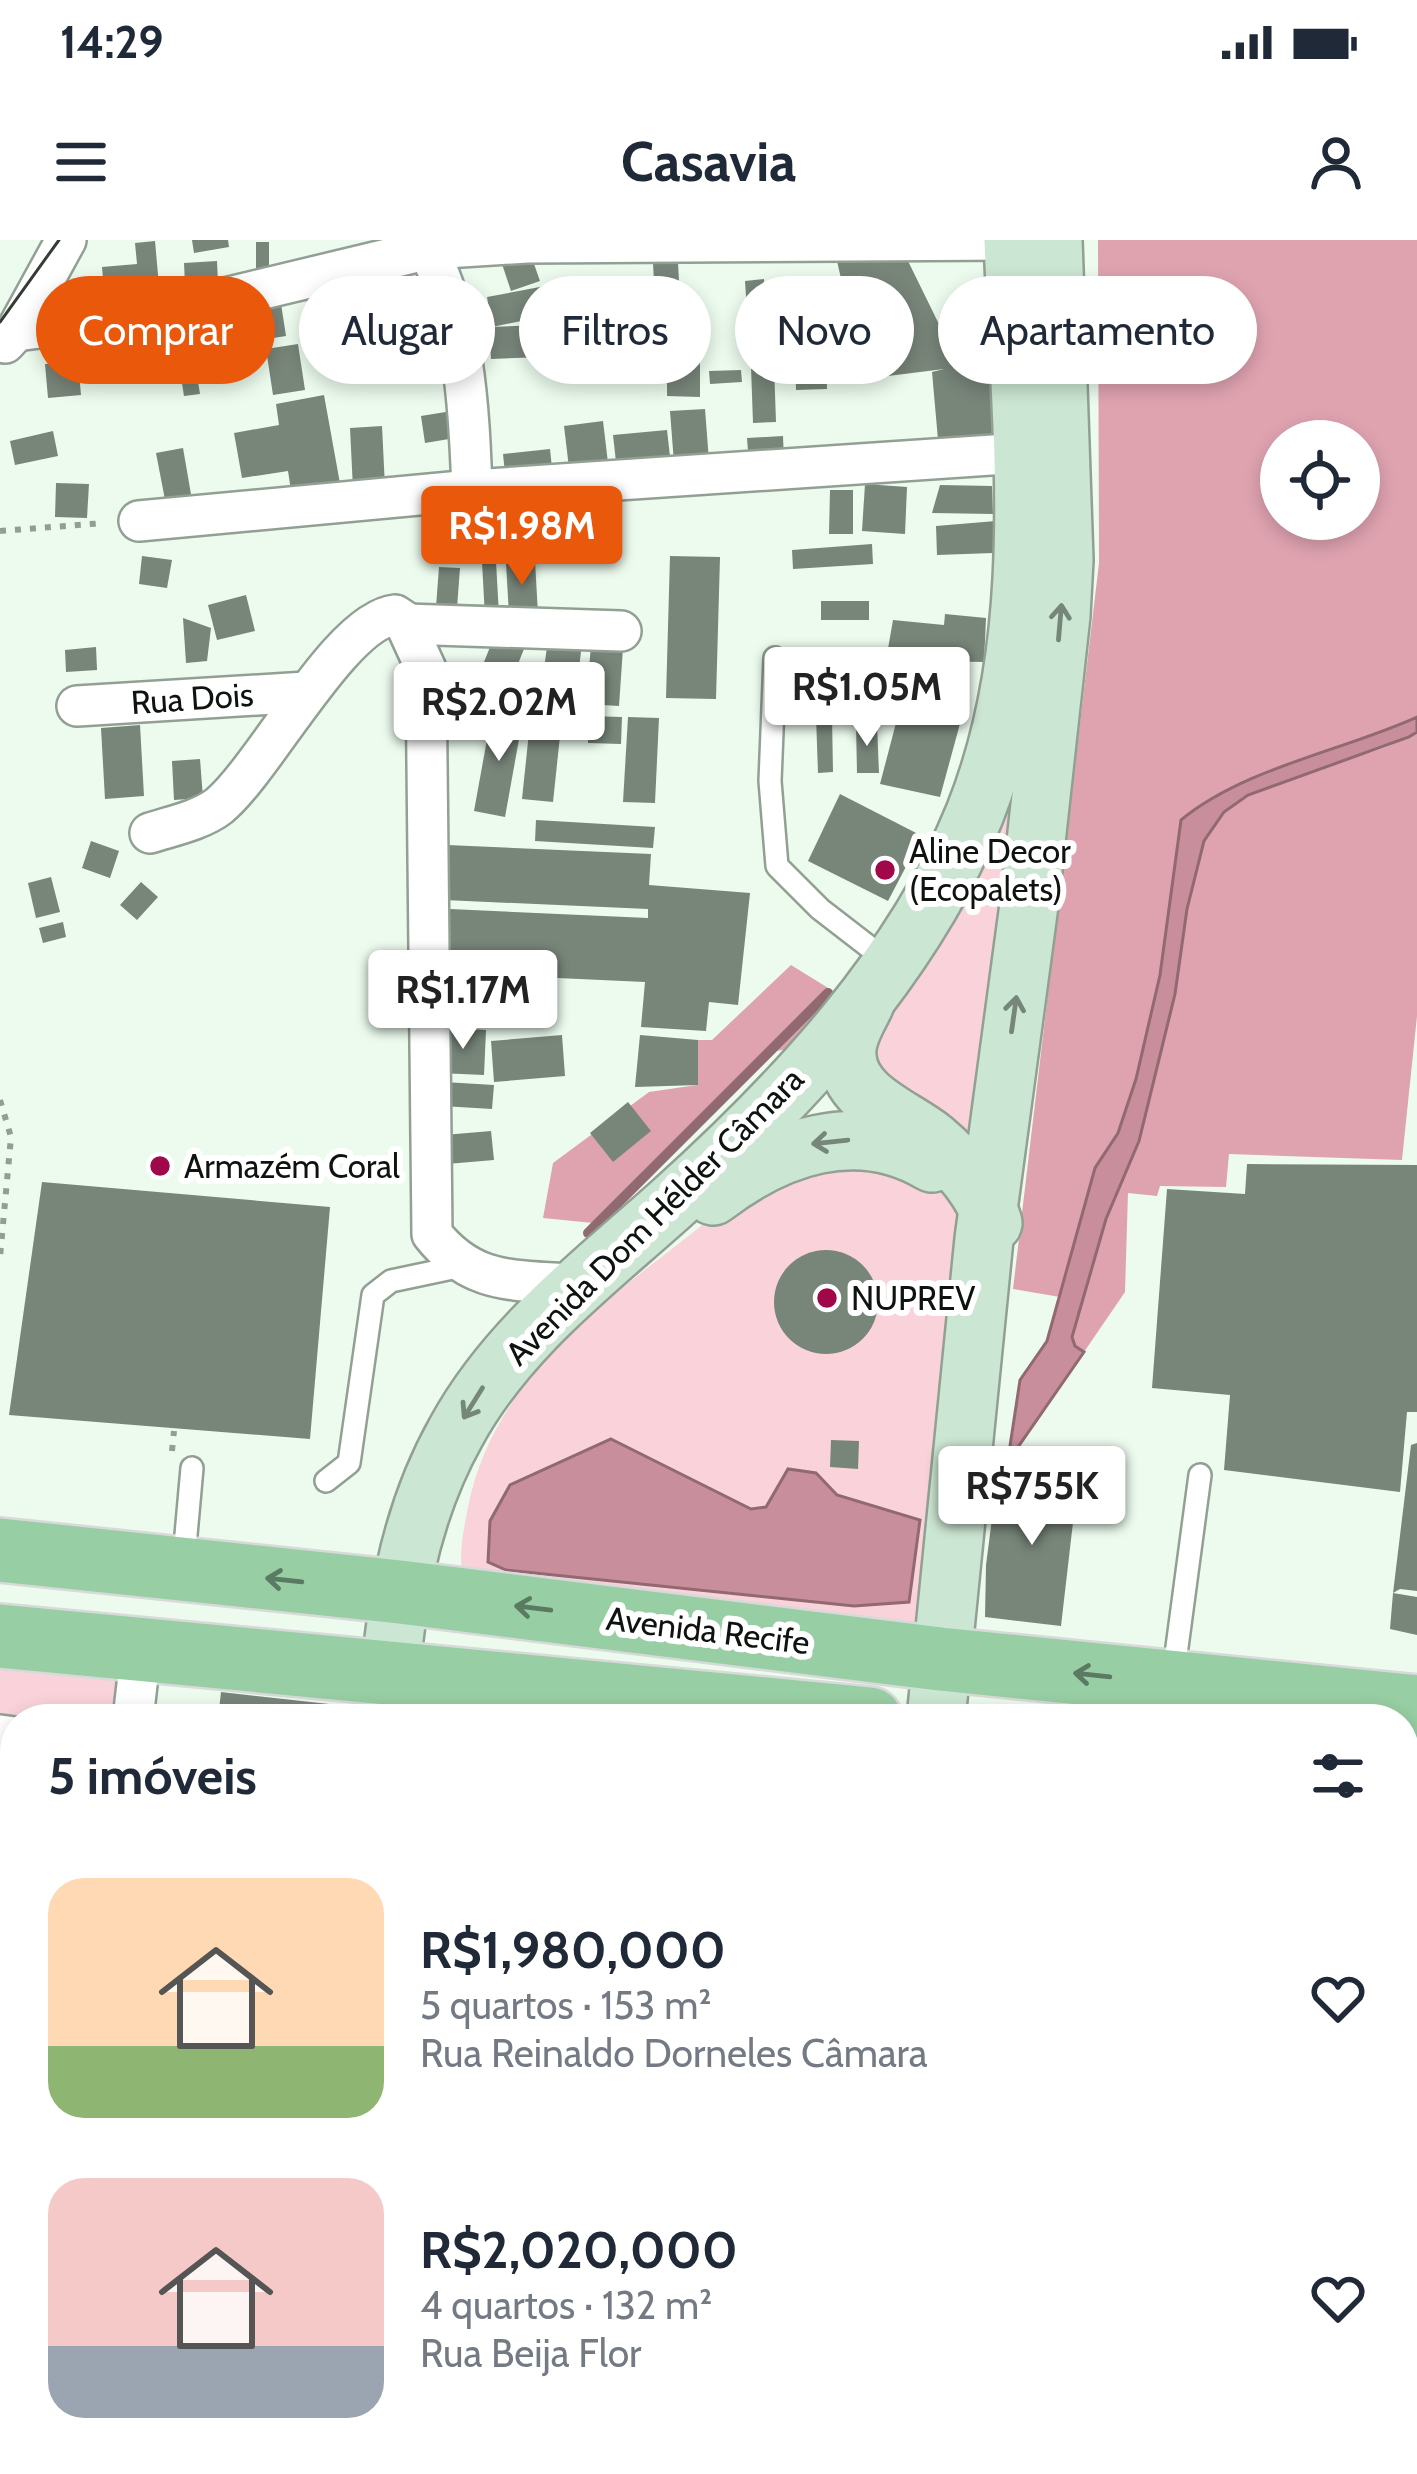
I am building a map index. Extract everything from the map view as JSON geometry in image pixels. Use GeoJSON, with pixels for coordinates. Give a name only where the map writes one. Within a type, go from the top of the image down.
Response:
{"type":"FeatureCollection","features":[{"type":"Feature","properties":{"kind":"main road","name":"Avenida Dom Hélder Câmara"},"geometry":{"type":"LineString","coordinates":[[388,1695],[409,1546],[431,1481],[483,1387],[518,1344],[579,1285],[734,1146],[846,1022],[945,878],[975,813],[1010,693],[1021,616],[1021,453],[1012,240]]}},
{"type":"Feature","properties":{"kind":"main road","name":"Avenida Dom Hélder Câmara"},"geometry":{"type":"LineString","coordinates":[[986,1222],[1032,881],[1061,615],[1064,560],[1053,240]]}},
{"type":"Feature","properties":{"kind":"main road","name":"Avenida Dom Hélder Câmara"},"geometry":{"type":"LineString","coordinates":[[882,973],[850,1033],[846,1054],[850,1072],[858,1087],[957,1164],[997,1235],[1000,1305],[952,1690]]}},
{"type":"Feature","properties":{"kind":"main road"},"geometry":{"type":"LineString","coordinates":[[579,1285],[665,1234],[738,1177],[801,1146],[836,1140],[886,1144],[928,1160],[945,1172],[986,1222]]}},
{"type":"Feature","properties":{"kind":"main road","name":"Avenida Recife"},"geometry":{"type":"LineString","coordinates":[[0,1550],[400,1592],[952,1690],[1172,1683],[1386,1704]]}},
{"type":"Feature","properties":{"kind":"main road"},"geometry":{"type":"LineString","coordinates":[[0,1636],[140,1650],[388,1695],[569,1704]]}},
{"type":"Feature","properties":{"kind":"street"},"geometry":{"type":"LineString","coordinates":[[8,340],[66,240]]}},
{"type":"Feature","properties":{"kind":"street"},"geometry":{"type":"LineString","coordinates":[[8,340],[167,312],[426,245],[1012,240]]}},
{"type":"Feature","properties":{"kind":"street"},"geometry":{"type":"LineString","coordinates":[[426,245],[449,305],[467,389],[472,490]]}},
{"type":"Feature","properties":{"kind":"street"},"geometry":{"type":"LineString","coordinates":[[139,521],[472,490],[1021,453]]}},
{"type":"Feature","properties":{"kind":"street"},"geometry":{"type":"LineString","coordinates":[[150,833],[218,806],[245,778],[307,692],[382,617],[398,616],[406,624],[426,669],[432,1234],[462,1266],[495,1277],[579,1285]]}},
{"type":"Feature","properties":{"kind":"street"},"geometry":{"type":"LineString","coordinates":[[406,624],[621,631]]}},
{"type":"Feature","properties":{"kind":"street","name":"Rua Dois"},"geometry":{"type":"LineString","coordinates":[[77,706],[307,692]]}},
{"type":"Feature","properties":{"kind":"street"},"geometry":{"type":"LineString","coordinates":[[135,1704],[140,1650]]}},
{"type":"Feature","properties":{"kind":"lane"},"geometry":{"type":"LineString","coordinates":[[775,658],[770,781],[778,866],[882,973]]}},
{"type":"Feature","properties":{"kind":"lane"},"geometry":{"type":"LineString","coordinates":[[326,1481],[349,1463],[373,1295],[391,1281],[462,1266]]}},
{"type":"Feature","properties":{"kind":"lane"},"geometry":{"type":"LineString","coordinates":[[192,1468],[186,1552],[203,1572]]}},
{"type":"Feature","properties":{"kind":"lane"},"geometry":{"type":"LineString","coordinates":[[1172,1683],[1201,1475]]}},
{"type":"Feature","properties":{"kind":"path"},"geometry":{"type":"LineString","coordinates":[[0,530],[139,521]]}},
{"type":"Feature","properties":{"kind":"path"},"geometry":{"type":"LineString","coordinates":[[0,1100],[11,1137],[0,1257]]}},
{"type":"Feature","properties":{"kind":"shaded area"},"geometry":{"type":"Polygon","coordinates":[[[1098,240],[1417,240],[1417,717],[1193,811],[1136,1079],[1118,1133],[1095,1168],[1060,1297],[1013,1289],[1099,563],[1098,384],[1257,384],[1257,276],[1098,276],[1098,240]]]}},
{"type":"Feature","properties":{"kind":"shaded area"},"geometry":{"type":"Polygon","coordinates":[[[1043,710],[985,1180],[858,1042],[971,886],[1004,817],[1043,710]]]}},
{"type":"Feature","properties":{"kind":"shaded area"},"geometry":{"type":"Polygon","coordinates":[[[1417,717],[1417,732],[1409,737],[1248,795],[1224,812],[1204,841],[1187,909],[1175,994],[1139,1141],[1106,1219],[1072,1337],[1084,1352],[1016,1450],[1010,1446],[1020,1380],[1047,1341],[1095,1168],[1118,1133],[1136,1079],[1160,975],[1181,820],[1234,787],[1417,717]]]}},
{"type":"Feature","properties":{"kind":"shaded area"},"geometry":{"type":"Polygon","coordinates":[[[1417,732],[1417,1016],[1402,1160],[1229,1154],[1226,1187],[1160,1186],[1157,1196],[1128,1193],[1125,1292],[1084,1352],[1072,1337],[1102,1229],[1136,1148],[1170,1014],[1192,876],[1210,832],[1243,797],[1266,785],[1370,753],[1417,732]]]}},
{"type":"Feature","properties":{"kind":"shaded area"},"geometry":{"type":"Polygon","coordinates":[[[791,965],[846,999],[809,1044],[777,1051],[603,1224],[543,1218],[553,1163],[649,1092],[697,1085],[698,1040],[712,1040],[791,965]]]}},
{"type":"Feature","properties":{"kind":"shaded area"},"geometry":{"type":"Polygon","coordinates":[[[800,1159],[930,1177],[954,1204],[965,1235],[920,1630],[462,1571],[468,1507],[480,1465],[497,1427],[546,1360],[640,1274],[735,1201],[800,1159]]]}},
{"type":"Feature","properties":{"kind":"shaded area"},"geometry":{"type":"Polygon","coordinates":[[[611,1439],[751,1509],[766,1507],[788,1469],[816,1473],[837,1495],[920,1520],[909,1602],[854,1606],[506,1570],[488,1562],[490,1521],[510,1485],[611,1439]]]}},
{"type":"Feature","properties":{"kind":"shaded area"},"geometry":{"type":"Polygon","coordinates":[[[0,1646],[122,1669],[122,1704],[0,1704],[0,1646]]]}},
{"type":"Feature","properties":{"kind":"building"},"geometry":{"type":"Polygon","coordinates":[[[192,240],[228,240],[229,247],[194,253],[192,240]]]}},
{"type":"Feature","properties":{"kind":"building"},"geometry":{"type":"Polygon","coordinates":[[[155,241],[158,276],[103,276],[102,267],[137,264],[135,243],[155,241]]]}},
{"type":"Feature","properties":{"kind":"building"},"geometry":{"type":"Polygon","coordinates":[[[256,242],[269,242],[269,276],[256,276],[256,242]]]}},
{"type":"Feature","properties":{"kind":"building"},"geometry":{"type":"Polygon","coordinates":[[[527,244],[538,276],[519,276],[519,288],[511,291],[499,255],[527,244]]]}},
{"type":"Feature","properties":{"kind":"building"},"geometry":{"type":"Polygon","coordinates":[[[907,259],[938,322],[938,370],[914,373],[914,276],[840,276],[837,261],[907,259]]]}},
{"type":"Feature","properties":{"kind":"building"},"geometry":{"type":"Polygon","coordinates":[[[217,261],[218,276],[185,276],[184,263],[217,261]]]}},
{"type":"Feature","properties":{"kind":"building"},"geometry":{"type":"Polygon","coordinates":[[[678,262],[679,276],[654,276],[653,263],[678,262]]]}},
{"type":"Feature","properties":{"kind":"building"},"geometry":{"type":"Polygon","coordinates":[[[519,291],[519,321],[495,326],[495,295],[519,291]]]}},
{"type":"Feature","properties":{"kind":"building"},"geometry":{"type":"Polygon","coordinates":[[[281,304],[286,336],[275,338],[275,305],[281,304]]]}},
{"type":"Feature","properties":{"kind":"building"},"geometry":{"type":"Polygon","coordinates":[[[519,326],[519,358],[495,359],[495,327],[519,326]]]}},
{"type":"Feature","properties":{"kind":"building"},"geometry":{"type":"Polygon","coordinates":[[[298,344],[299,384],[305,390],[273,395],[275,348],[298,344]]]}},
{"type":"Feature","properties":{"kind":"building"},"geometry":{"type":"Polygon","coordinates":[[[735,370],[735,382],[711,384],[711,371],[735,370]]]}},
{"type":"Feature","properties":{"kind":"building"},"geometry":{"type":"Polygon","coordinates":[[[938,370],[938,384],[993,384],[992,445],[939,451],[932,372],[938,370]]]}},
{"type":"Feature","properties":{"kind":"building"},"geometry":{"type":"Polygon","coordinates":[[[47,384],[80,384],[81,395],[48,398],[47,384]]]}},
{"type":"Feature","properties":{"kind":"building"},"geometry":{"type":"Polygon","coordinates":[[[182,384],[198,384],[200,394],[184,396],[182,384]]]}},
{"type":"Feature","properties":{"kind":"building"},"geometry":{"type":"Polygon","coordinates":[[[667,384],[700,384],[700,397],[667,396],[667,384]]]}},
{"type":"Feature","properties":{"kind":"building"},"geometry":{"type":"Polygon","coordinates":[[[752,384],[775,384],[776,422],[753,423],[752,384]]]}},
{"type":"Feature","properties":{"kind":"building"},"geometry":{"type":"Polygon","coordinates":[[[796,384],[827,384],[827,389],[796,390],[796,384]]]}},
{"type":"Feature","properties":{"kind":"building"},"geometry":{"type":"Polygon","coordinates":[[[324,395],[341,489],[292,497],[288,471],[242,478],[234,433],[279,425],[276,404],[324,395]]]}},
{"type":"Feature","properties":{"kind":"building"},"geometry":{"type":"Polygon","coordinates":[[[705,409],[709,461],[674,463],[670,411],[705,409]]]}},
{"type":"Feature","properties":{"kind":"building"},"geometry":{"type":"Polygon","coordinates":[[[458,410],[461,437],[425,443],[421,416],[458,410]]]}},
{"type":"Feature","properties":{"kind":"building"},"geometry":{"type":"Polygon","coordinates":[[[603,421],[608,463],[569,468],[564,426],[603,421]]]}},
{"type":"Feature","properties":{"kind":"building"},"geometry":{"type":"Polygon","coordinates":[[[382,426],[385,487],[353,489],[350,428],[382,426]]]}},
{"type":"Feature","properties":{"kind":"building"},"geometry":{"type":"Polygon","coordinates":[[[667,430],[671,465],[617,471],[613,435],[667,430]]]}},
{"type":"Feature","properties":{"kind":"building"},"geometry":{"type":"Polygon","coordinates":[[[53,431],[58,456],[15,465],[10,441],[53,431]]]}},
{"type":"Feature","properties":{"kind":"building"},"geometry":{"type":"Polygon","coordinates":[[[783,436],[784,462],[749,464],[747,438],[783,436]]]}},
{"type":"Feature","properties":{"kind":"building"},"geometry":{"type":"Polygon","coordinates":[[[183,448],[192,500],[166,505],[156,453],[183,448]]]}},
{"type":"Feature","properties":{"kind":"building"},"geometry":{"type":"Polygon","coordinates":[[[550,449],[553,478],[506,483],[503,454],[550,449]]]}},
{"type":"Feature","properties":{"kind":"building"},"geometry":{"type":"Polygon","coordinates":[[[56,483],[89,484],[87,518],[55,517],[56,483]]]}},
{"type":"Feature","properties":{"kind":"building"},"geometry":{"type":"Polygon","coordinates":[[[865,484],[907,487],[905,534],[862,531],[865,484]]]}},
{"type":"Feature","properties":{"kind":"building"},"geometry":{"type":"Polygon","coordinates":[[[940,485],[992,486],[993,514],[932,513],[940,485]]]}},
{"type":"Feature","properties":{"kind":"building"},"geometry":{"type":"Polygon","coordinates":[[[830,490],[853,490],[853,534],[829,534],[830,490]]]}},
{"type":"Feature","properties":{"kind":"building"},"geometry":{"type":"Polygon","coordinates":[[[996,521],[993,553],[937,555],[936,526],[996,521]]]}},
{"type":"Feature","properties":{"kind":"building"},"geometry":{"type":"Polygon","coordinates":[[[872,544],[873,564],[793,569],[792,550],[872,544]]]}},
{"type":"Feature","properties":{"kind":"building"},"geometry":{"type":"Polygon","coordinates":[[[142,556],[172,560],[167,588],[139,584],[142,556]]]}},
{"type":"Feature","properties":{"kind":"building"},"geometry":{"type":"Polygon","coordinates":[[[670,556],[720,557],[716,699],[666,698],[670,556]]]}},
{"type":"Feature","properties":{"kind":"building"},"geometry":{"type":"Polygon","coordinates":[[[496,561],[499,616],[485,617],[482,562],[496,561]]]}},
{"type":"Feature","properties":{"kind":"building"},"geometry":{"type":"Polygon","coordinates":[[[535,561],[538,614],[509,615],[506,563],[535,561]]]}},
{"type":"Feature","properties":{"kind":"building"},"geometry":{"type":"Polygon","coordinates":[[[439,567],[460,568],[457,608],[436,607],[439,567]]]}},
{"type":"Feature","properties":{"kind":"building"},"geometry":{"type":"Polygon","coordinates":[[[246,595],[255,631],[217,640],[208,605],[246,595]]]}},
{"type":"Feature","properties":{"kind":"building"},"geometry":{"type":"Polygon","coordinates":[[[821,601],[869,601],[869,620],[821,620],[821,601]]]}},
{"type":"Feature","properties":{"kind":"building"},"geometry":{"type":"Polygon","coordinates":[[[945,614],[986,618],[984,662],[886,660],[893,620],[944,625],[945,614]]]}},
{"type":"Feature","properties":{"kind":"building"},"geometry":{"type":"Polygon","coordinates":[[[183,618],[211,628],[207,661],[186,663],[183,618]]]}},
{"type":"Feature","properties":{"kind":"building"},"geometry":{"type":"Polygon","coordinates":[[[496,632],[526,644],[514,674],[484,662],[496,632]]]}},
{"type":"Feature","properties":{"kind":"building"},"geometry":{"type":"Polygon","coordinates":[[[548,639],[582,643],[575,703],[540,699],[548,639]]]}},
{"type":"Feature","properties":{"kind":"building"},"geometry":{"type":"Polygon","coordinates":[[[591,645],[623,648],[619,706],[586,704],[591,645]]]}},
{"type":"Feature","properties":{"kind":"building"},"geometry":{"type":"Polygon","coordinates":[[[96,647],[97,670],[66,672],[65,650],[96,647]]]}},
{"type":"Feature","properties":{"kind":"building"},"geometry":{"type":"Polygon","coordinates":[[[907,681],[967,698],[940,797],[880,784],[907,681]]]}},
{"type":"Feature","properties":{"kind":"building"},"geometry":{"type":"Polygon","coordinates":[[[478,683],[499,691],[493,710],[471,703],[478,683]]]}},
{"type":"Feature","properties":{"kind":"building"},"geometry":{"type":"Polygon","coordinates":[[[492,712],[523,717],[505,817],[474,811],[492,712]]]}},
{"type":"Feature","properties":{"kind":"building"},"geometry":{"type":"Polygon","coordinates":[[[531,713],[562,717],[553,802],[522,799],[531,713]]]}},
{"type":"Feature","properties":{"kind":"building"},"geometry":{"type":"Polygon","coordinates":[[[588,716],[622,717],[621,744],[588,743],[588,716]]]}},
{"type":"Feature","properties":{"kind":"building"},"geometry":{"type":"Polygon","coordinates":[[[816,716],[832,716],[833,772],[818,773],[816,716]]]}},
{"type":"Feature","properties":{"kind":"building"},"geometry":{"type":"Polygon","coordinates":[[[628,717],[659,718],[655,803],[623,802],[628,717]]]}},
{"type":"Feature","properties":{"kind":"building"},"geometry":{"type":"Polygon","coordinates":[[[856,724],[877,724],[879,773],[857,773],[856,724]]]}},
{"type":"Feature","properties":{"kind":"building"},"geometry":{"type":"Polygon","coordinates":[[[140,725],[144,796],[105,799],[101,728],[140,725]]]}},
{"type":"Feature","properties":{"kind":"building"},"geometry":{"type":"Polygon","coordinates":[[[200,759],[203,798],[174,800],[172,761],[200,759]]]}},
{"type":"Feature","properties":{"kind":"building"},"geometry":{"type":"Polygon","coordinates":[[[840,794],[922,836],[888,901],[808,861],[840,794]]]}},
{"type":"Feature","properties":{"kind":"building"},"geometry":{"type":"Polygon","coordinates":[[[536,820],[655,827],[653,848],[535,841],[536,820]]]}},
{"type":"Feature","properties":{"kind":"building"},"geometry":{"type":"Polygon","coordinates":[[[91,841],[119,851],[110,878],[82,868],[91,841]]]}},
{"type":"Feature","properties":{"kind":"building"},"geometry":{"type":"Polygon","coordinates":[[[447,845],[651,854],[649,885],[750,893],[738,1005],[709,1002],[706,1031],[641,1027],[645,982],[446,973],[450,909],[648,918],[648,909],[444,900],[447,845]]]}},
{"type":"Feature","properties":{"kind":"building"},"geometry":{"type":"Polygon","coordinates":[[[51,877],[60,912],[36,918],[28,883],[51,877]]]}},
{"type":"Feature","properties":{"kind":"building"},"geometry":{"type":"Polygon","coordinates":[[[141,882],[158,897],[137,920],[120,905],[141,882]]]}},
{"type":"Feature","properties":{"kind":"building"},"geometry":{"type":"Polygon","coordinates":[[[63,922],[66,937],[43,943],[39,928],[63,922]]]}},
{"type":"Feature","properties":{"kind":"building"},"geometry":{"type":"Polygon","coordinates":[[[441,1028],[486,1030],[484,1075],[439,1073],[441,1028]]]}},
{"type":"Feature","properties":{"kind":"building"},"geometry":{"type":"Polygon","coordinates":[[[562,1035],[565,1076],[494,1082],[491,1041],[562,1035]]]}},
{"type":"Feature","properties":{"kind":"building"},"geometry":{"type":"Polygon","coordinates":[[[640,1035],[698,1040],[698,1085],[635,1087],[640,1035]]]}},
{"type":"Feature","properties":{"kind":"building"},"geometry":{"type":"Polygon","coordinates":[[[444,1082],[494,1085],[492,1109],[442,1106],[444,1082]]]}},
{"type":"Feature","properties":{"kind":"building"},"geometry":{"type":"Polygon","coordinates":[[[628,1102],[651,1131],[613,1162],[590,1133],[628,1102]]]}},
{"type":"Feature","properties":{"kind":"building"},"geometry":{"type":"Polygon","coordinates":[[[491,1131],[494,1160],[447,1164],[444,1135],[491,1131]]]}},
{"type":"Feature","properties":{"kind":"building"},"geometry":{"type":"Polygon","coordinates":[[[1247,1164],[1417,1165],[1417,1412],[1407,1412],[1400,1492],[1224,1470],[1230,1395],[1152,1388],[1167,1189],[1245,1194],[1247,1164]]]}},
{"type":"Feature","properties":{"kind":"building"},"geometry":{"type":"Polygon","coordinates":[[[42,1182],[330,1207],[310,1439],[9,1415],[42,1182]]]}},
{"type":"Feature","properties":{"kind":"building","name":"NUPREV"},"geometry":{"type":"Polygon","coordinates":[[[826,1250],[846,1254],[869,1273],[878,1302],[874,1322],[855,1345],[826,1354],[806,1350],[783,1331],[774,1302],[778,1282],[797,1259],[826,1250]]]}},
{"type":"Feature","properties":{"kind":"building"},"geometry":{"type":"Polygon","coordinates":[[[831,1440],[859,1441],[858,1469],[830,1467],[831,1440]]]}},
{"type":"Feature","properties":{"kind":"building"},"geometry":{"type":"Polygon","coordinates":[[[1417,1443],[1417,1591],[1393,1593],[1411,1445],[1417,1443]]]}},
{"type":"Feature","properties":{"kind":"building"},"geometry":{"type":"Polygon","coordinates":[[[1047,1457],[1080,1462],[1061,1626],[985,1617],[996,1488],[1044,1492],[1047,1457]]]}},
{"type":"Feature","properties":{"kind":"building"},"geometry":{"type":"Polygon","coordinates":[[[1393,1593],[1417,1597],[1417,1635],[1390,1629],[1393,1593]]]}},
{"type":"Feature","properties":{"kind":"building"},"geometry":{"type":"Polygon","coordinates":[[[221,1692],[329,1704],[220,1704],[221,1692]]]}},
{"type":"Feature","properties":{"kind":"waterway"},"geometry":{"type":"LineString","coordinates":[[588,1233],[828,993]]}},
{"type":"Feature","properties":{"kind":"tram line"},"geometry":{"type":"LineString","coordinates":[[0,322],[59,240]]}},
{"type":"Feature","properties":{"kind":"place","name":"Aline Decor (Ecopalets)"},"geometry":{"type":"Point","coordinates":[885,870]}},
{"type":"Feature","properties":{"kind":"place","name":"Armazém Coral"},"geometry":{"type":"Point","coordinates":[160,1166]}},
{"type":"Feature","properties":{"kind":"place","name":"NUPREV"},"geometry":{"type":"Point","coordinates":[827,1298]}}]}
